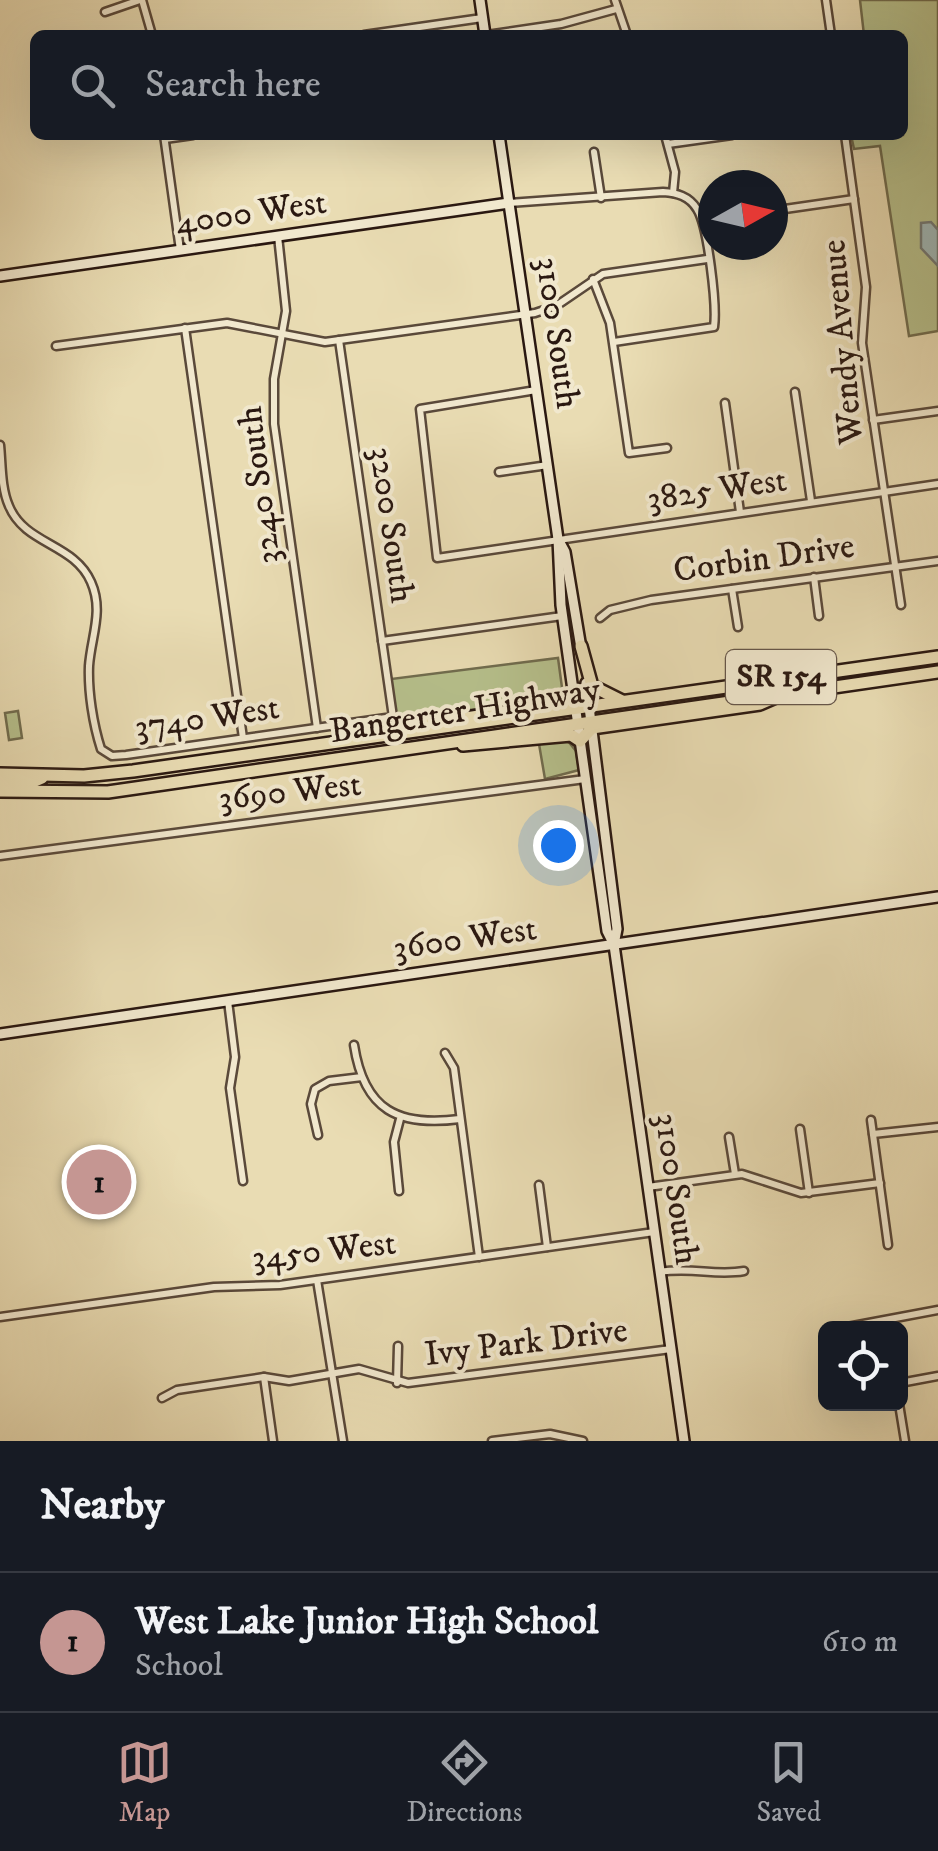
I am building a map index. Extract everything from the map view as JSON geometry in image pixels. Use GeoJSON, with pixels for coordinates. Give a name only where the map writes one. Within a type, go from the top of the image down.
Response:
{"type":"FeatureCollection","features":[{"type":"Feature","properties":{"kind":"highway"},"geometry":{"type":"LineString","coordinates":[[581,646],[592,686],[626,702]]}},
{"type":"Feature","properties":{"kind":"highway"},"geometry":{"type":"LineString","coordinates":[[439,742],[452,746],[571,735],[580,741],[591,718],[760,704],[802,681],[925,665],[938,657]]}},
{"type":"Feature","properties":{"kind":"highway","name":"Bangerter Highway"},"geometry":{"type":"LineString","coordinates":[[0,774],[112,774],[576,711],[591,718],[626,702],[938,657]]}},
{"type":"Feature","properties":{"kind":"highway","name":"SR 154"},"geometry":{"type":"LineString","coordinates":[[782,692],[938,672]]}},
{"type":"Feature","properties":{"kind":"highway"},"geometry":{"type":"LineString","coordinates":[[576,711],[587,688]]}},
{"type":"Feature","properties":{"kind":"highway","name":"Bangerter Highway"},"geometry":{"type":"LineString","coordinates":[[0,791],[108,792],[439,742],[576,711]]}},
{"type":"Feature","properties":{"kind":"highway"},"geometry":{"type":"LineString","coordinates":[[264,769],[276,760],[362,747],[378,738]]}},
{"type":"Feature","properties":{"kind":"highway"},"geometry":{"type":"LineString","coordinates":[[0,783],[26,785],[46,776]]}},
{"type":"Feature","properties":{"kind":"highway"},"geometry":{"type":"LineString","coordinates":[[0,799],[28,793]]}},
{"type":"Feature","properties":{"kind":"main road"},"geometry":{"type":"LineString","coordinates":[[480,0],[485,30]]}},
{"type":"Feature","properties":{"kind":"main road","name":"3100 South"},"geometry":{"type":"LineString","coordinates":[[500,140],[558,539],[562,616],[607,931],[614,945],[682,1441]]}},
{"type":"Feature","properties":{"kind":"main road","name":"4000 West"},"geometry":{"type":"LineString","coordinates":[[0,276],[509,203]]}},
{"type":"Feature","properties":{"kind":"main road","name":"3100 South"},"geometry":{"type":"LineString","coordinates":[[558,539],[565,552],[587,688],[617,929],[614,945]]}},
{"type":"Feature","properties":{"kind":"main road","name":"3600 West"},"geometry":{"type":"LineString","coordinates":[[0,1034],[938,898]]}},
{"type":"Feature","properties":{"kind":"street"},"geometry":{"type":"LineString","coordinates":[[106,12],[141,0],[150,30]]}},
{"type":"Feature","properties":{"kind":"street"},"geometry":{"type":"LineString","coordinates":[[615,0],[625,30]]}},
{"type":"Feature","properties":{"kind":"street"},"geometry":{"type":"LineString","coordinates":[[826,0],[830,30]]}},
{"type":"Feature","properties":{"kind":"street"},"geometry":{"type":"LineString","coordinates":[[522,30],[565,24],[616,10]]}},
{"type":"Feature","properties":{"kind":"street"},"geometry":{"type":"LineString","coordinates":[[416,30],[482,18]]}},
{"type":"Feature","properties":{"kind":"street"},"geometry":{"type":"LineString","coordinates":[[164,140],[180,250]]}},
{"type":"Feature","properties":{"kind":"street"},"geometry":{"type":"LineString","coordinates":[[667,140],[675,172],[673,193]]}},
{"type":"Feature","properties":{"kind":"street"},"geometry":{"type":"LineString","coordinates":[[668,144],[696,140]]}},
{"type":"Feature","properties":{"kind":"street","name":"Wendy Avenue"},"geometry":{"type":"LineString","coordinates":[[846,140],[866,287],[861,334],[900,604]]}},
{"type":"Feature","properties":{"kind":"street"},"geometry":{"type":"LineString","coordinates":[[594,152],[601,198]]}},
{"type":"Feature","properties":{"kind":"street"},"geometry":{"type":"LineString","coordinates":[[509,203],[673,193],[690,200],[698,211]]}},
{"type":"Feature","properties":{"kind":"street"},"geometry":{"type":"LineString","coordinates":[[788,209],[854,199]]}},
{"type":"Feature","properties":{"kind":"street","name":"3240 South"},"geometry":{"type":"LineString","coordinates":[[278,236],[286,296],[274,379],[274,424],[317,728]]}},
{"type":"Feature","properties":{"kind":"street"},"geometry":{"type":"LineString","coordinates":[[56,346],[234,322],[310,341],[339,340],[526,314],[556,306],[593,279],[701,260]]}},
{"type":"Feature","properties":{"kind":"street"},"geometry":{"type":"LineString","coordinates":[[614,342],[714,326],[707,260]]}},
{"type":"Feature","properties":{"kind":"street"},"geometry":{"type":"LineString","coordinates":[[593,279],[614,342],[629,453],[667,448]]}},
{"type":"Feature","properties":{"kind":"street"},"geometry":{"type":"LineString","coordinates":[[185,328],[243,738]]}},
{"type":"Feature","properties":{"kind":"street","name":"3200 South"},"geometry":{"type":"LineString","coordinates":[[339,340],[392,716]]}},
{"type":"Feature","properties":{"kind":"street","name":"3825 West"},"geometry":{"type":"LineString","coordinates":[[537,390],[420,409],[437,558],[938,484]]}},
{"type":"Feature","properties":{"kind":"street"},"geometry":{"type":"LineString","coordinates":[[796,392],[812,502]]}},
{"type":"Feature","properties":{"kind":"street"},"geometry":{"type":"LineString","coordinates":[[724,403],[740,512]]}},
{"type":"Feature","properties":{"kind":"street"},"geometry":{"type":"LineString","coordinates":[[873,420],[938,410]]}},
{"type":"Feature","properties":{"kind":"street","name":"3740 West"},"geometry":{"type":"LineString","coordinates":[[0,445],[5,493],[15,518],[32,534],[72,556],[94,588],[98,612],[89,680],[101,749],[112,756],[392,716]]}},
{"type":"Feature","properties":{"kind":"street"},"geometry":{"type":"LineString","coordinates":[[499,472],[548,465]]}},
{"type":"Feature","properties":{"kind":"street","name":"Corbin Drive"},"geometry":{"type":"LineString","coordinates":[[600,618],[610,610],[640,602],[938,561]]}},
{"type":"Feature","properties":{"kind":"street"},"geometry":{"type":"LineString","coordinates":[[814,577],[820,616]]}},
{"type":"Feature","properties":{"kind":"street"},"geometry":{"type":"LineString","coordinates":[[732,588],[738,628]]}},
{"type":"Feature","properties":{"kind":"street"},"geometry":{"type":"LineString","coordinates":[[382,641],[562,616]]}},
{"type":"Feature","properties":{"kind":"street","name":"3690 West"},"geometry":{"type":"LineString","coordinates":[[0,856],[585,778]]}},
{"type":"Feature","properties":{"kind":"street"},"geometry":{"type":"LineString","coordinates":[[228,1001],[236,1057],[230,1088],[243,1181]]}},
{"type":"Feature","properties":{"kind":"street"},"geometry":{"type":"LineString","coordinates":[[354,1045],[362,1076],[400,1119],[426,1123],[460,1119]]}},
{"type":"Feature","properties":{"kind":"street"},"geometry":{"type":"LineString","coordinates":[[445,1053],[454,1068],[479,1257]]}},
{"type":"Feature","properties":{"kind":"street"},"geometry":{"type":"LineString","coordinates":[[318,1135],[312,1104],[315,1089],[328,1081],[362,1076]]}},
{"type":"Feature","properties":{"kind":"street"},"geometry":{"type":"LineString","coordinates":[[399,1191],[394,1142],[400,1119]]}},
{"type":"Feature","properties":{"kind":"street"},"geometry":{"type":"LineString","coordinates":[[871,1120],[888,1245]]}},
{"type":"Feature","properties":{"kind":"street"},"geometry":{"type":"LineString","coordinates":[[873,1134],[938,1127]]}},
{"type":"Feature","properties":{"kind":"street"},"geometry":{"type":"LineString","coordinates":[[800,1129],[808,1193]]}},
{"type":"Feature","properties":{"kind":"street"},"geometry":{"type":"LineString","coordinates":[[730,1137],[735,1174]]}},
{"type":"Feature","properties":{"kind":"street"},"geometry":{"type":"LineString","coordinates":[[648,1187],[735,1174],[808,1193],[880,1183]]}},
{"type":"Feature","properties":{"kind":"street"},"geometry":{"type":"LineString","coordinates":[[539,1185],[547,1247]]}},
{"type":"Feature","properties":{"kind":"street","name":"3450 West"},"geometry":{"type":"LineString","coordinates":[[0,1317],[214,1287],[317,1280],[654,1232]]}},
{"type":"Feature","properties":{"kind":"street"},"geometry":{"type":"LineString","coordinates":[[660,1272],[695,1267],[724,1274],[744,1271]]}},
{"type":"Feature","properties":{"kind":"street"},"geometry":{"type":"LineString","coordinates":[[317,1280],[343,1441]]}},
{"type":"Feature","properties":{"kind":"street"},"geometry":{"type":"LineString","coordinates":[[866,1321],[938,1310]]}},
{"type":"Feature","properties":{"kind":"street"},"geometry":{"type":"LineString","coordinates":[[397,1383],[398,1346]]}},
{"type":"Feature","properties":{"kind":"street","name":"Ivy Park Drive"},"geometry":{"type":"LineString","coordinates":[[162,1398],[177,1390],[264,1377],[286,1381],[367,1370],[397,1383],[671,1349]]}},
{"type":"Feature","properties":{"kind":"street"},"geometry":{"type":"LineString","coordinates":[[908,1381],[938,1376]]}},
{"type":"Feature","properties":{"kind":"street"},"geometry":{"type":"LineString","coordinates":[[264,1377],[273,1441]]}},
{"type":"Feature","properties":{"kind":"street"},"geometry":{"type":"LineString","coordinates":[[901,1411],[905,1441]]}},
{"type":"Feature","properties":{"kind":"street"},"geometry":{"type":"LineString","coordinates":[[492,1441],[550,1434],[582,1441]]}},
{"type":"Feature","properties":{"kind":"green space"},"geometry":{"type":"Polygon","coordinates":[[[860,0],[938,0],[938,331],[909,336],[880,146],[854,149],[852,140],[908,140],[908,30],[863,30],[860,0]]]}},
{"type":"Feature","properties":{"kind":"green space"},"geometry":{"type":"Polygon","coordinates":[[[558,658],[563,695],[559,699],[396,719],[391,679],[558,658]]]}},
{"type":"Feature","properties":{"kind":"green space"},"geometry":{"type":"Polygon","coordinates":[[[18,711],[22,738],[9,740],[5,713],[18,711]]]}},
{"type":"Feature","properties":{"kind":"green space"},"geometry":{"type":"Polygon","coordinates":[[[567,740],[576,751],[579,770],[545,779],[539,744],[567,740]]]}},
{"type":"Feature","properties":{"kind":"water"},"geometry":{"type":"Polygon","coordinates":[[[931,222],[938,230],[938,266],[921,248],[921,223],[931,222]]]}},
{"type":"Feature","properties":{"kind":"place","name":"West Lake Junior High School"},"geometry":{"type":"Point","coordinates":[99,1182]}}]}
